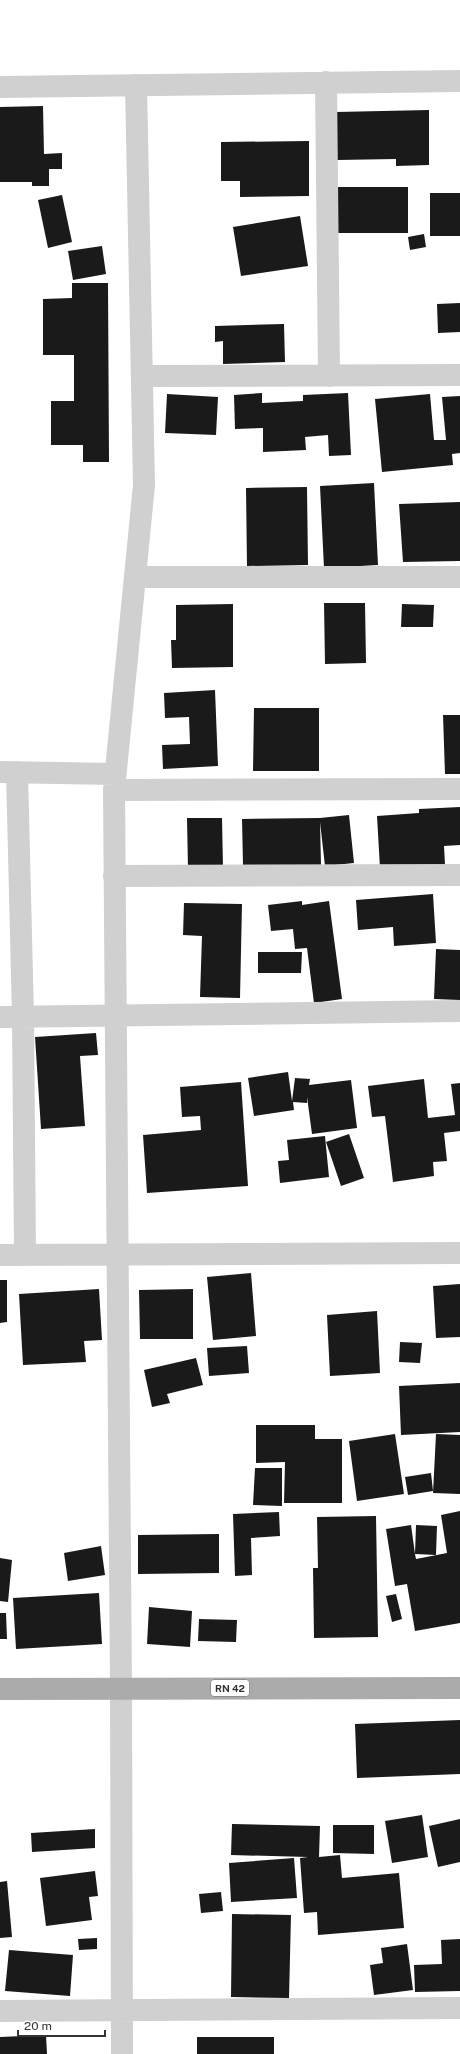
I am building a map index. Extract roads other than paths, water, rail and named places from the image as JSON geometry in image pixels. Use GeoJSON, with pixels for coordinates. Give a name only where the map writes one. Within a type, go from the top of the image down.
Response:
{"type":"FeatureCollection","features":[{"type":"Feature","properties":{"kind":"main road","name":"RN 42"},"geometry":{"type":"LineString","coordinates":[[0,1689],[460,1688]]}},
{"type":"Feature","properties":{"kind":"street"},"geometry":{"type":"LineString","coordinates":[[0,86],[460,81]]}},
{"type":"Feature","properties":{"kind":"street"},"geometry":{"type":"LineString","coordinates":[[326,82],[329,376]]}},
{"type":"Feature","properties":{"kind":"street"},"geometry":{"type":"LineString","coordinates":[[122,2054],[121,1688],[114,782],[144,485],[136,85]]}},
{"type":"Feature","properties":{"kind":"street"},"geometry":{"type":"LineString","coordinates":[[142,376],[460,375]]}},
{"type":"Feature","properties":{"kind":"street"},"geometry":{"type":"LineString","coordinates":[[135,577],[460,577]]}},
{"type":"Feature","properties":{"kind":"street"},"geometry":{"type":"LineString","coordinates":[[25,1255],[23,1017],[9,772],[114,782],[460,789]]}},
{"type":"Feature","properties":{"kind":"street"},"geometry":{"type":"LineString","coordinates":[[114,876],[460,875]]}},
{"type":"Feature","properties":{"kind":"street"},"geometry":{"type":"LineString","coordinates":[[0,1017],[460,1011]]}},
{"type":"Feature","properties":{"kind":"street"},"geometry":{"type":"LineString","coordinates":[[0,1255],[460,1253]]}},
{"type":"Feature","properties":{"kind":"street"},"geometry":{"type":"LineString","coordinates":[[0,2011],[460,2008]]}}]}
